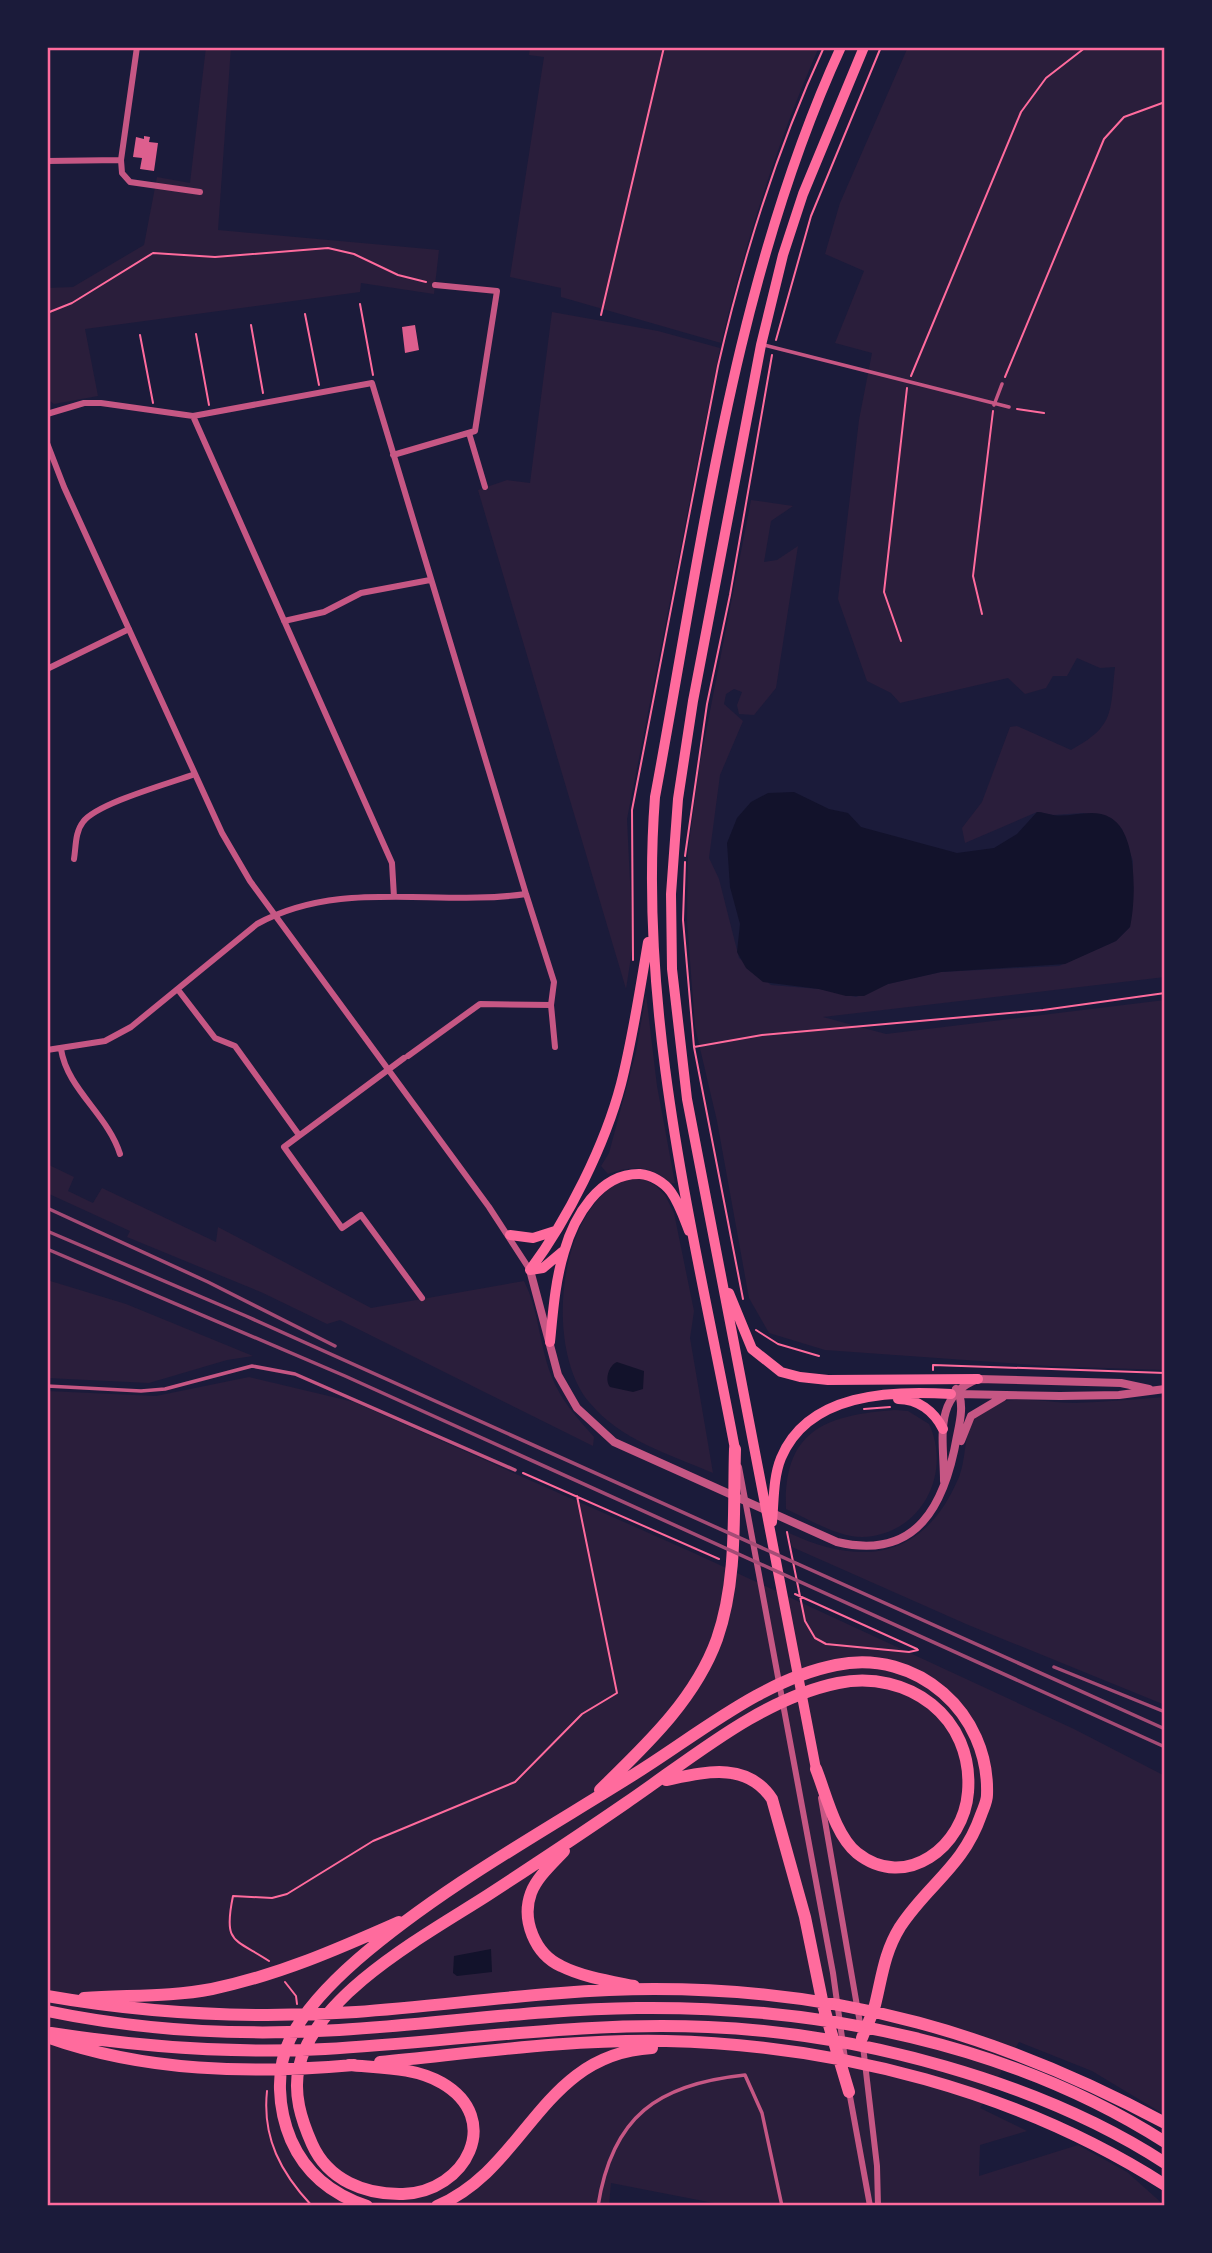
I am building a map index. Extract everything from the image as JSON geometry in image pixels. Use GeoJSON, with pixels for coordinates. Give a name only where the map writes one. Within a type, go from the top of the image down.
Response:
{"type":"FeatureCollection","features":[{"type":"Feature","properties":{"kind":"highway"},"geometry":{"type":"LineString","coordinates":[[582,1807],[665,1725],[686,1697],[716,1641],[728,1597],[733,1547],[735,1449]]}},
{"type":"Feature","properties":{"kind":"highway"},"geometry":{"type":"LineString","coordinates":[[367,2206],[346,2199],[314,2176],[296,2152],[281,2110],[283,2061],[289,2040],[326,1991],[358,1959],[422,1911],[747,1703],[813,1671],[858,1662],[899,1668],[947,1693],[976,1739],[987,1797],[963,1855],[899,1928],[878,1979],[875,2006],[862,2038]]}},
{"type":"Feature","properties":{"kind":"highway"},"geometry":{"type":"LineString","coordinates":[[349,2065],[412,2071],[442,2083],[464,2101],[472,2124],[472,2149],[461,2168],[436,2188],[407,2194],[355,2187],[331,2171],[314,2149],[298,2106],[296,2089],[300,2063],[332,2010],[381,1964],[751,1720],[794,1698],[840,1683],[880,1681],[923,1695],[941,1711],[958,1739],[964,1757],[968,1794],[957,1828],[942,1850],[923,1863],[902,1869],[881,1866],[856,1853],[843,1835],[816,1769]]}},
{"type":"Feature","properties":{"kind":"highway"},"geometry":{"type":"LineString","coordinates":[[659,1781],[707,1772],[729,1771],[748,1775],[764,1786],[772,1799],[805,1917],[823,2006],[849,2092]]}},
{"type":"Feature","properties":{"kind":"highway"},"geometry":{"type":"LineString","coordinates":[[581,1834],[546,1871],[531,1893],[527,1910],[530,1929],[540,1951],[558,1966],[589,1976],[651,1989]]}},
{"type":"Feature","properties":{"kind":"highway"},"geometry":{"type":"LineString","coordinates":[[67,2000],[209,1989],[278,1972],[321,1957],[422,1911]]}},
{"type":"Feature","properties":{"kind":"highway"},"geometry":{"type":"LineString","coordinates":[[47,1996],[173,2014],[287,2015],[651,1989],[785,1996],[915,2020],[1035,2061],[1095,2085],[1165,2123]]}},
{"type":"Feature","properties":{"kind":"highway"},"geometry":{"type":"LineString","coordinates":[[47,2011],[108,2024],[172,2031],[278,2032],[636,2008],[789,2015],[843,2022],[915,2039],[1019,2071],[1086,2100],[1165,2142]]}},
{"type":"Feature","properties":{"kind":"highway"},"geometry":{"type":"LineString","coordinates":[[47,2032],[171,2049],[270,2051],[616,2028],[706,2027],[793,2034],[957,2070],[1073,2114],[1165,2163]]}},
{"type":"Feature","properties":{"kind":"highway"},"geometry":{"type":"LineString","coordinates":[[47,2037],[95,2054],[130,2061],[210,2068],[267,2069],[349,2065],[614,2042],[733,2044],[797,2052],[916,2077],[1046,2121],[1083,2138],[1165,2185]]}},
{"type":"Feature","properties":{"kind":"highway"},"geometry":{"type":"LineString","coordinates":[[437,2206],[460,2196],[490,2172],[548,2098],[592,2065],[644,2049],[733,2044]]}},
{"type":"Feature","properties":{"kind":"main road"},"geometry":{"type":"LineString","coordinates":[[735,1449],[669,1104],[657,1016],[649,889],[655,797],[747,319],[786,183],[841,47]]}},
{"type":"Feature","properties":{"kind":"main road"},"geometry":{"type":"LineString","coordinates":[[816,1769],[718,1263],[680,1046],[672,969],[673,846],[696,682],[761,345],[783,255],[803,194],[864,47]]}},
{"type":"Feature","properties":{"kind":"main road"},"geometry":{"type":"LineString","coordinates":[[530,1270],[555,1231],[611,1116],[628,1052],[652,923]]}},
{"type":"Feature","properties":{"kind":"main road"},"geometry":{"type":"LineString","coordinates":[[550,1342],[556,1283],[564,1250],[597,1190],[611,1179],[625,1174],[645,1174],[659,1180],[671,1191],[695,1244]]}},
{"type":"Feature","properties":{"kind":"main road"},"geometry":{"type":"LineString","coordinates":[[510,1235],[533,1238],[555,1231]]}},
{"type":"Feature","properties":{"kind":"main road"},"geometry":{"type":"LineString","coordinates":[[530,1270],[543,1268],[564,1250]]}},
{"type":"Feature","properties":{"kind":"main road"},"geometry":{"type":"LineString","coordinates":[[718,1263],[752,1349],[781,1372],[828,1380],[978,1379]]}},
{"type":"Feature","properties":{"kind":"main road"},"geometry":{"type":"LineString","coordinates":[[935,1378],[956,1393]]}},
{"type":"Feature","properties":{"kind":"main road"},"geometry":{"type":"LineString","coordinates":[[771,1537],[775,1478],[789,1442],[804,1424],[821,1413],[890,1394],[956,1393]]}},
{"type":"Feature","properties":{"kind":"main road"},"geometry":{"type":"LineString","coordinates":[[856,1405],[908,1399],[924,1406],[943,1429]]}},
{"type":"Feature","properties":{"kind":"street"},"geometry":{"type":"LineString","coordinates":[[137,47],[121,160],[122,173],[130,183],[200,192]]}},
{"type":"Feature","properties":{"kind":"street"},"geometry":{"type":"LineString","coordinates":[[47,161],[121,160]]}},
{"type":"Feature","properties":{"kind":"street"},"geometry":{"type":"LineString","coordinates":[[393,455],[475,431],[497,291],[435,285]]}},
{"type":"Feature","properties":{"kind":"street"},"geometry":{"type":"LineString","coordinates":[[47,414],[84,404],[101,403],[193,416],[372,383],[554,982],[551,1005],[555,1047]]}},
{"type":"Feature","properties":{"kind":"street"},"geometry":{"type":"LineString","coordinates":[[193,416],[392,863],[394,897]]}},
{"type":"Feature","properties":{"kind":"street"},"geometry":{"type":"LineString","coordinates":[[469,433],[485,486]]}},
{"type":"Feature","properties":{"kind":"street"},"geometry":{"type":"LineString","coordinates":[[47,443],[222,833],[275,915],[510,1235],[530,1270],[552,1358],[565,1391],[594,1427],[628,1450],[788,1523],[856,1547],[886,1544],[913,1532],[927,1519],[944,1488],[971,1416],[1006,1395]]}},
{"type":"Feature","properties":{"kind":"street"},"geometry":{"type":"LineString","coordinates":[[284,621],[324,612],[361,593],[430,580]]}},
{"type":"Feature","properties":{"kind":"street"},"geometry":{"type":"LineString","coordinates":[[47,669],[129,629]]}},
{"type":"Feature","properties":{"kind":"street"},"geometry":{"type":"LineString","coordinates":[[74,859],[78,834],[88,817],[132,797],[195,774]]}},
{"type":"Feature","properties":{"kind":"street"},"geometry":{"type":"LineString","coordinates":[[47,1050],[105,1041],[131,1027],[257,924],[275,915],[338,898],[492,899],[526,894]]}},
{"type":"Feature","properties":{"kind":"street"},"geometry":{"type":"LineString","coordinates":[[179,990],[215,1038],[235,1046],[299,1135]]}},
{"type":"Feature","properties":{"kind":"street"},"geometry":{"type":"LineString","coordinates":[[422,1298],[361,1215],[342,1228],[284,1147],[480,1004],[551,1005]]}},
{"type":"Feature","properties":{"kind":"street"},"geometry":{"type":"LineString","coordinates":[[61,1049],[64,1068],[114,1135],[120,1154]]}},
{"type":"Feature","properties":{"kind":"street"},"geometry":{"type":"LineString","coordinates":[[944,1488],[943,1429],[956,1393],[978,1379],[1121,1383],[1149,1389]]}},
{"type":"Feature","properties":{"kind":"street"},"geometry":{"type":"LineString","coordinates":[[956,1393],[1119,1395],[1165,1389]]}},
{"type":"Feature","properties":{"kind":"street"},"geometry":{"type":"LineString","coordinates":[[953,1463],[959,1430],[956,1393]]}},
{"type":"Feature","properties":{"kind":"street"},"geometry":{"type":"LineString","coordinates":[[735,1449],[833,1973],[849,2092],[870,2206]]}},
{"type":"Feature","properties":{"kind":"street"},"geometry":{"type":"LineString","coordinates":[[816,1769],[862,2038],[877,2166],[878,2206]]}},
{"type":"Feature","properties":{"kind":"lane"},"geometry":{"type":"LineString","coordinates":[[761,345],[774,346],[1009,407]]}},
{"type":"Feature","properties":{"kind":"lane"},"geometry":{"type":"LineString","coordinates":[[994,405],[1002,384]]}},
{"type":"Feature","properties":{"kind":"lane"},"geometry":{"type":"LineString","coordinates":[[47,1386],[141,1391],[165,1389],[252,1366],[295,1374],[515,1470]]}},
{"type":"Feature","properties":{"kind":"lane"},"geometry":{"type":"LineString","coordinates":[[598,2206],[611,2153],[626,2130],[652,2101],[668,2092],[724,2077],[745,2075],[762,2113],[782,2206]]}},
{"type":"Feature","properties":{"kind":"path"},"geometry":{"type":"LineString","coordinates":[[601,315],[664,47]]}},
{"type":"Feature","properties":{"kind":"path"},"geometry":{"type":"LineString","coordinates":[[744,1305],[694,1047],[683,920],[691,797],[739,549],[774,346],[811,216],[881,47]]}},
{"type":"Feature","properties":{"kind":"path"},"geometry":{"type":"LineString","coordinates":[[901,641],[884,592],[908,382],[1021,112],[1046,78],[1086,47]]}},
{"type":"Feature","properties":{"kind":"path"},"geometry":{"type":"LineString","coordinates":[[1002,384],[1104,139],[1124,117],[1165,102]]}},
{"type":"Feature","properties":{"kind":"path"},"geometry":{"type":"LineString","coordinates":[[47,313],[72,303],[153,253],[215,257],[328,248],[354,254],[398,275],[435,285]]}},
{"type":"Feature","properties":{"kind":"path"},"geometry":{"type":"LineString","coordinates":[[360,304],[372,383]]}},
{"type":"Feature","properties":{"kind":"path"},"geometry":{"type":"LineString","coordinates":[[305,314],[321,393]]}},
{"type":"Feature","properties":{"kind":"path"},"geometry":{"type":"LineString","coordinates":[[251,325],[265,404]]}},
{"type":"Feature","properties":{"kind":"path"},"geometry":{"type":"LineString","coordinates":[[196,334],[211,414]]}},
{"type":"Feature","properties":{"kind":"path"},"geometry":{"type":"LineString","coordinates":[[140,335],[155,410]]}},
{"type":"Feature","properties":{"kind":"path"},"geometry":{"type":"LineString","coordinates":[[982,614],[973,576],[994,405]]}},
{"type":"Feature","properties":{"kind":"path"},"geometry":{"type":"LineString","coordinates":[[1009,407],[1044,414]]}},
{"type":"Feature","properties":{"kind":"path"},"geometry":{"type":"LineString","coordinates":[[694,1047],[762,1035],[1043,1010],[1165,993]]}},
{"type":"Feature","properties":{"kind":"path"},"geometry":{"type":"LineString","coordinates":[[755,1329],[766,1338],[819,1356]]}},
{"type":"Feature","properties":{"kind":"path"},"geometry":{"type":"LineString","coordinates":[[933,1365],[1165,1373]]}},
{"type":"Feature","properties":{"kind":"path"},"geometry":{"type":"LineString","coordinates":[[856,1405],[892,1407]]}},
{"type":"Feature","properties":{"kind":"path"},"geometry":{"type":"LineString","coordinates":[[515,1470],[716,1558]]}},
{"type":"Feature","properties":{"kind":"path"},"geometry":{"type":"LineString","coordinates":[[233,1896],[272,1898],[287,1894],[373,1841],[515,1782],[582,1714],[617,1693],[577,1496]]}},
{"type":"Feature","properties":{"kind":"path"},"geometry":{"type":"LineString","coordinates":[[788,1523],[805,1621],[815,1638],[826,1644],[909,1652],[918,1650],[805,1598]]}},
{"type":"Feature","properties":{"kind":"shaded area"},"geometry":{"type":"Polygon","coordinates":[[[206,47],[231,47],[218,230],[439,250],[434,294],[361,283],[360,292],[85,329],[98,396],[54,404],[47,399],[47,288],[73,287],[144,245],[157,177],[190,183],[206,47]]]}},
{"type":"Feature","properties":{"kind":"shaded area"},"geometry":{"type":"Polygon","coordinates":[[[530,47],[819,47],[789,119],[764,193],[721,343],[561,297],[561,288],[510,277],[544,57],[529,55],[530,47]]]}},
{"type":"Feature","properties":{"kind":"shaded area"},"geometry":{"type":"Polygon","coordinates":[[[908,47],[1165,47],[1165,977],[823,1017],[886,1034],[1165,1000],[1165,1370],[1049,1366],[825,1350],[769,1333],[749,1298],[717,1121],[695,1027],[687,921],[688,851],[699,768],[751,500],[793,506],[771,521],[764,562],[777,560],[798,546],[776,688],[754,715],[739,714],[737,705],[742,692],[734,689],[726,694],[724,704],[743,721],[720,775],[709,858],[719,879],[739,958],[771,985],[819,989],[856,997],[888,984],[941,972],[1059,966],[1116,941],[1130,927],[1133,861],[1122,829],[1111,818],[1083,813],[1053,815],[1037,812],[965,843],[962,828],[982,802],[1010,727],[1017,726],[1071,750],[1096,733],[1108,717],[1115,667],[1100,668],[1077,658],[1067,676],[1053,676],[1046,688],[1025,694],[1008,678],[900,703],[891,693],[867,681],[838,599],[859,420],[872,353],[835,343],[864,271],[825,254],[840,203],[908,47]]]}},
{"type":"Feature","properties":{"kind":"shaded area"},"geometry":{"type":"Polygon","coordinates":[[[552,312],[658,331],[720,348],[627,819],[633,944],[626,989],[478,490],[507,480],[530,483],[552,312]]]}},
{"type":"Feature","properties":{"kind":"shaded area"},"geometry":{"type":"Polygon","coordinates":[[[794,792],[829,809],[848,813],[861,827],[957,853],[994,848],[1017,834],[1037,812],[1060,816],[1090,813],[1104,815],[1120,826],[1130,852],[1134,885],[1130,927],[1116,941],[1065,964],[941,972],[888,984],[864,996],[846,996],[819,989],[763,982],[746,968],[737,952],[740,924],[730,887],[727,843],[737,818],[751,802],[768,793],[794,792]]]}},
{"type":"Feature","properties":{"kind":"shaded area"},"geometry":{"type":"Polygon","coordinates":[[[646,994],[657,1086],[675,1183],[671,1184],[649,1170],[633,1168],[608,1174],[601,1166],[609,1153],[636,1052],[646,994]]]}},
{"type":"Feature","properties":{"kind":"shaded area"},"geometry":{"type":"Polygon","coordinates":[[[47,1164],[74,1177],[68,1191],[93,1203],[102,1188],[216,1242],[218,1227],[371,1308],[524,1281],[533,1304],[551,1375],[564,1400],[594,1437],[593,1446],[340,1320],[327,1324],[263,1293],[127,1237],[130,1231],[47,1193],[47,1164]]]}},
{"type":"Feature","properties":{"kind":"shaded area"},"geometry":{"type":"Polygon","coordinates":[[[627,1178],[644,1179],[656,1186],[665,1195],[674,1213],[694,1311],[690,1338],[713,1473],[646,1445],[601,1415],[589,1402],[575,1378],[566,1348],[563,1315],[565,1281],[572,1247],[585,1218],[603,1194],[627,1178]]]}},
{"type":"Feature","properties":{"kind":"shaded area"},"geometry":{"type":"Polygon","coordinates":[[[47,1280],[126,1304],[253,1356],[227,1360],[149,1383],[47,1378],[47,1280]]]}},
{"type":"Feature","properties":{"kind":"shaded area"},"geometry":{"type":"Polygon","coordinates":[[[617,1362],[644,1371],[643,1389],[633,1392],[610,1387],[607,1381],[608,1373],[617,1362]]]}},
{"type":"Feature","properties":{"kind":"shaded area"},"geometry":{"type":"Polygon","coordinates":[[[249,1377],[354,1402],[696,1554],[1074,1729],[1165,1776],[1165,2115],[1092,2071],[1019,2042],[980,2108],[1027,2131],[980,2145],[979,2176],[1078,2145],[1127,2172],[1165,2206],[729,2206],[611,2183],[609,2206],[47,2206],[47,1391],[156,1396],[249,1377]]]}},
{"type":"Feature","properties":{"kind":"shaded area"},"geometry":{"type":"Polygon","coordinates":[[[1165,1397],[1165,1705],[966,1624],[792,1547],[789,1533],[816,1544],[867,1552],[910,1540],[929,1525],[945,1504],[959,1477],[969,1428],[980,1412],[989,1406],[1009,1400],[1074,1403],[1165,1397]]]}},
{"type":"Feature","properties":{"kind":"shaded area"},"geometry":{"type":"Polygon","coordinates":[[[908,1411],[929,1424],[935,1443],[937,1463],[933,1482],[926,1499],[915,1514],[900,1526],[882,1534],[862,1537],[833,1531],[786,1509],[787,1482],[792,1461],[801,1444],[814,1432],[848,1416],[908,1411]]]}},
{"type":"Feature","properties":{"kind":"shaded area"},"geometry":{"type":"Polygon","coordinates":[[[491,1949],[492,1972],[457,1976],[453,1973],[454,1956],[491,1949]]]}},
{"type":"Feature","properties":{"kind":"building"},"geometry":{"type":"Polygon","coordinates":[[[144,136],[150,137],[149,142],[158,143],[154,171],[140,169],[142,158],[133,157],[136,137],[144,139],[144,136]]]}},
{"type":"Feature","properties":{"kind":"building"},"geometry":{"type":"Polygon","coordinates":[[[415,325],[419,350],[405,353],[402,327],[415,325]]]}},
{"type":"Feature","properties":{"kind":"railway"},"geometry":{"type":"LineString","coordinates":[[47,1208],[208,1282],[335,1346]]}},
{"type":"Feature","properties":{"kind":"railway"},"geometry":{"type":"LineString","coordinates":[[47,1231],[246,1316],[1165,1729]]}},
{"type":"Feature","properties":{"kind":"railway"},"geometry":{"type":"LineString","coordinates":[[47,1249],[345,1376],[1165,1747]]}},
{"type":"Feature","properties":{"kind":"railway"},"geometry":{"type":"LineString","coordinates":[[1054,1667],[1165,1712]]}}]}
